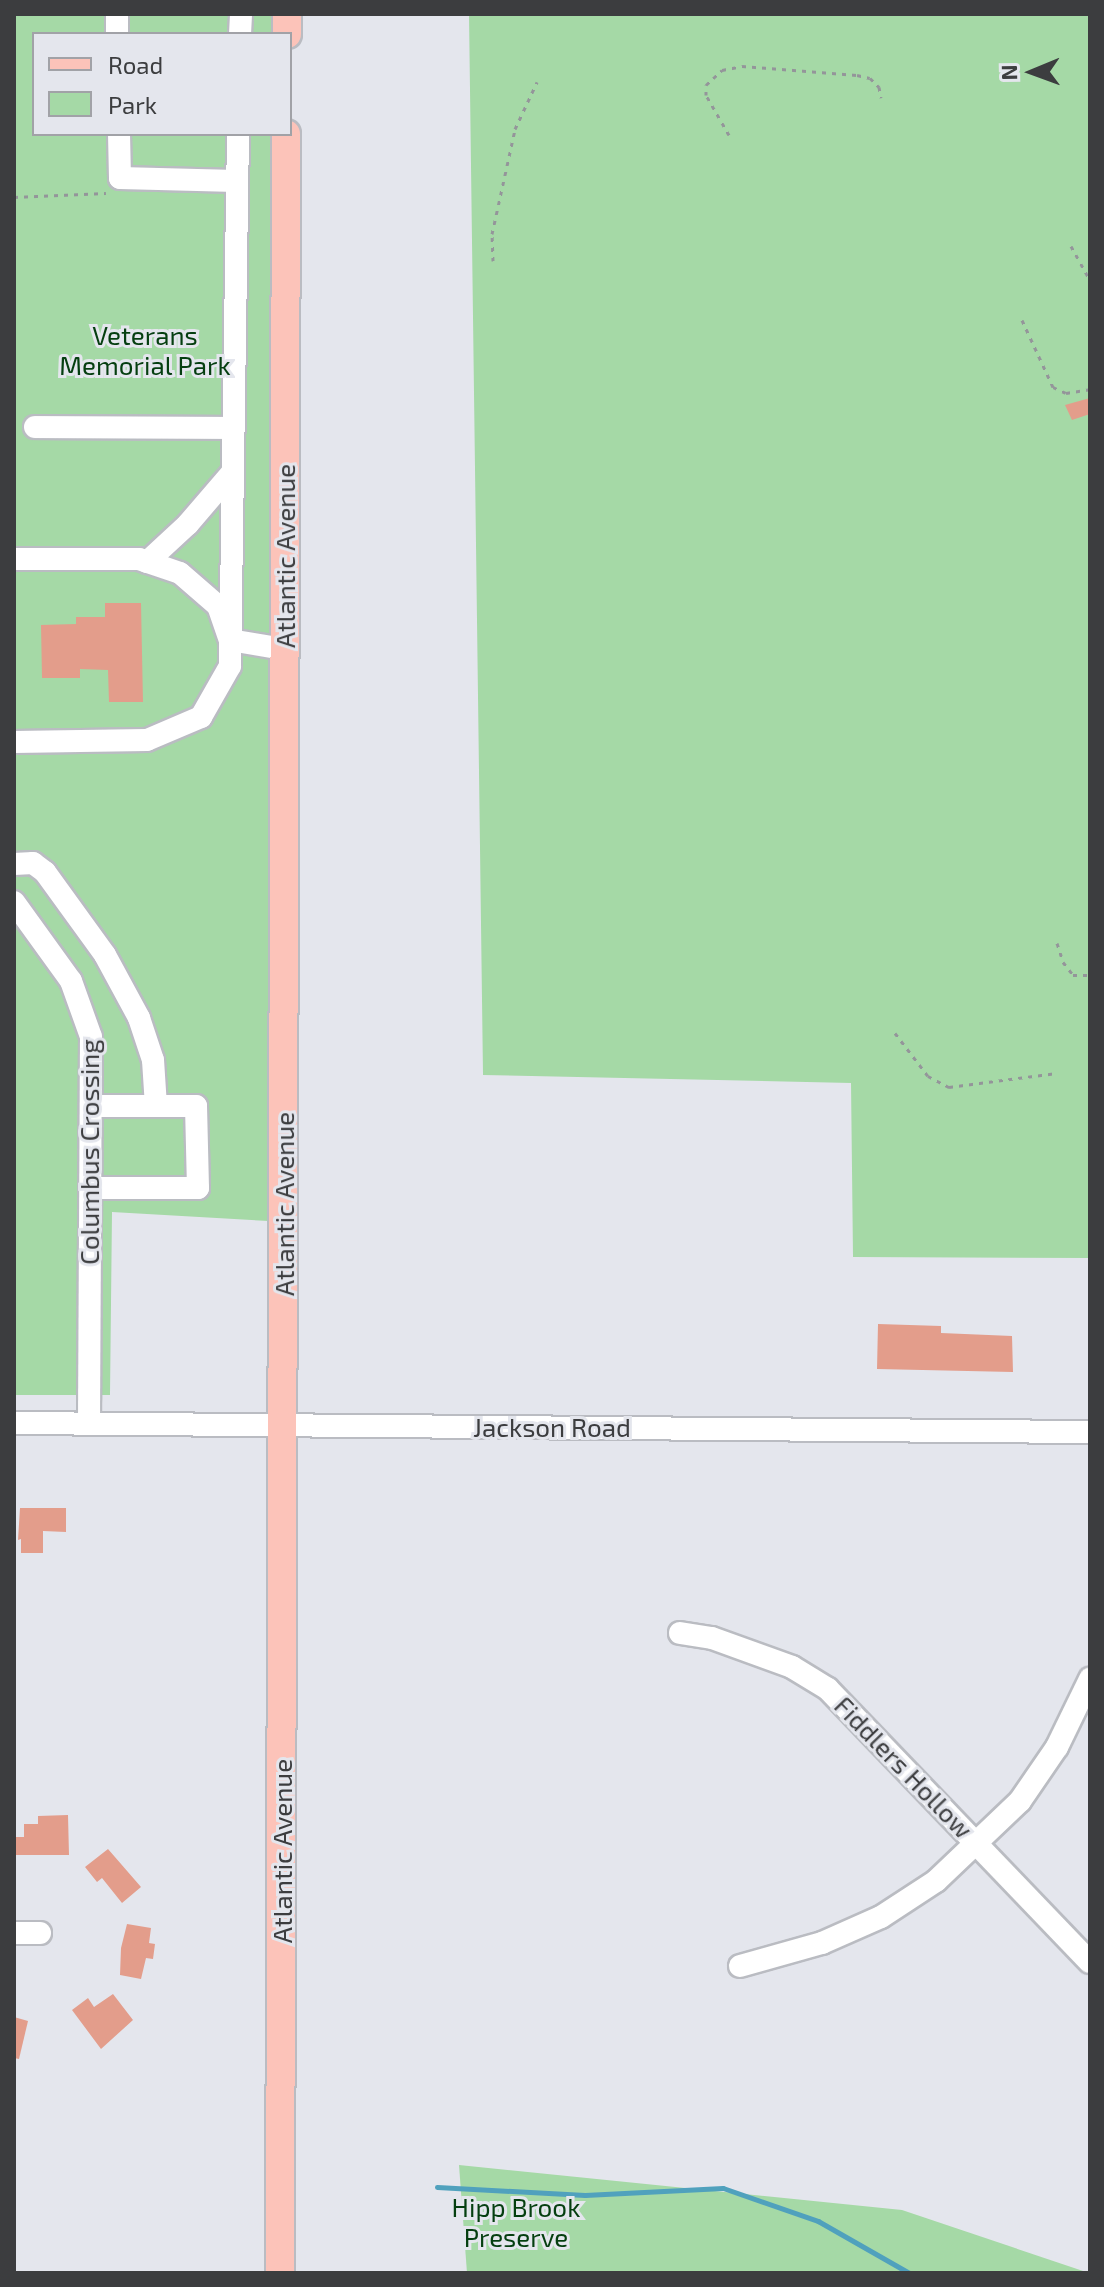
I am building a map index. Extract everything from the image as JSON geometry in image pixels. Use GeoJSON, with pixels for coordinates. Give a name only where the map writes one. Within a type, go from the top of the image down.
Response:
{"type":"FeatureCollection","features":[{"type":"Feature","properties":{"kind":"main road","name":"Atlantic Avenue"},"geometry":{"type":"LineString","coordinates":[[280,2273],[284,1426],[275,649],[286,136]]}},
{"type":"Feature","properties":{"kind":"street"},"geometry":{"type":"LineString","coordinates":[[119,136],[120,178],[236,181]]}},
{"type":"Feature","properties":{"kind":"street"},"geometry":{"type":"LineString","coordinates":[[14,742],[147,740],[201,717],[230,666],[230,475],[238,136]]}},
{"type":"Feature","properties":{"kind":"street"},"geometry":{"type":"LineString","coordinates":[[35,427],[231,428]]}},
{"type":"Feature","properties":{"kind":"street"},"geometry":{"type":"LineString","coordinates":[[147,562],[188,524],[230,475]]}},
{"type":"Feature","properties":{"kind":"street"},"geometry":{"type":"LineString","coordinates":[[14,559],[139,559],[180,573],[218,606],[230,648]]}},
{"type":"Feature","properties":{"kind":"street"},"geometry":{"type":"LineString","coordinates":[[230,648],[254,641],[275,649]]}},
{"type":"Feature","properties":{"kind":"street"},"geometry":{"type":"LineString","coordinates":[[14,864],[33,863],[45,872],[105,955],[139,1018],[153,1060],[156,1106]]}},
{"type":"Feature","properties":{"kind":"street","name":"Columbus Crossing"},"geometry":{"type":"LineString","coordinates":[[14,902],[71,981],[84,1008],[91,1037],[89,1423]]}},
{"type":"Feature","properties":{"kind":"street"},"geometry":{"type":"LineString","coordinates":[[91,1188],[198,1188],[196,1106],[93,1106]]}},
{"type":"Feature","properties":{"kind":"street","name":"Jackson Road"},"geometry":{"type":"LineString","coordinates":[[14,1423],[1090,1432]]}},
{"type":"Feature","properties":{"kind":"street","name":"Fiddlers Hollow"},"geometry":{"type":"LineString","coordinates":[[680,1633],[712,1638],[792,1667],[828,1689],[1090,1962]]}},
{"type":"Feature","properties":{"kind":"street"},"geometry":{"type":"LineString","coordinates":[[740,1966],[797,1952],[881,1917],[936,1881],[1020,1801],[1057,1747],[1090,1679]]}},
{"type":"Feature","properties":{"kind":"street"},"geometry":{"type":"LineString","coordinates":[[14,1933],[40,1933]]}},
{"type":"Feature","properties":{"kind":"path"},"geometry":{"type":"LineString","coordinates":[[729,135],[706,95],[706,85],[722,70],[742,66],[857,75],[870,78],[879,87],[881,98]]}},
{"type":"Feature","properties":{"kind":"path"},"geometry":{"type":"LineString","coordinates":[[493,261],[492,234],[515,129],[537,82]]}},
{"type":"Feature","properties":{"kind":"path"},"geometry":{"type":"LineString","coordinates":[[14,197],[105,193],[120,178]]}},
{"type":"Feature","properties":{"kind":"path"},"geometry":{"type":"LineString","coordinates":[[1071,246],[1090,280]]}},
{"type":"Feature","properties":{"kind":"path"},"geometry":{"type":"LineString","coordinates":[[1022,320],[1053,387],[1066,393],[1090,389]]}},
{"type":"Feature","properties":{"kind":"path"},"geometry":{"type":"LineString","coordinates":[[1057,943],[1063,962],[1073,975],[1090,975]]}},
{"type":"Feature","properties":{"kind":"path"},"geometry":{"type":"LineString","coordinates":[[895,1033],[928,1076],[949,1087],[1057,1073]]}},
{"type":"Feature","properties":{"kind":"green space","name":"Veterans Memorial Park"},"geometry":{"type":"Polygon","coordinates":[[[14,14],[278,14],[278,32],[32,32],[32,136],[277,136],[269,1221],[112,1212],[110,1395],[14,1395],[14,14]]]}},
{"type":"Feature","properties":{"kind":"green space"},"geometry":{"type":"Polygon","coordinates":[[[469,14],[1090,14],[1090,1258],[853,1257],[851,1083],[483,1075],[469,14]]]}},
{"type":"Feature","properties":{"kind":"green space","name":"Hipp Brook Preserve"},"geometry":{"type":"Polygon","coordinates":[[[459,2165],[902,2210],[1089,2273],[467,2273],[459,2165]]]}},
{"type":"Feature","properties":{"kind":"building"},"geometry":{"type":"Polygon","coordinates":[[[1090,398],[1090,414],[1072,420],[1065,405],[1090,398]]]}},
{"type":"Feature","properties":{"kind":"building"},"geometry":{"type":"Polygon","coordinates":[[[105,603],[141,603],[143,702],[109,702],[108,670],[80,669],[80,678],[42,678],[41,625],[76,624],[76,617],[105,617],[105,603]]]}},
{"type":"Feature","properties":{"kind":"building"},"geometry":{"type":"Polygon","coordinates":[[[878,1324],[941,1326],[941,1333],[1012,1336],[1013,1372],[877,1369],[878,1324]]]}},
{"type":"Feature","properties":{"kind":"building"},"geometry":{"type":"Polygon","coordinates":[[[20,1508],[66,1508],[66,1532],[43,1531],[43,1553],[21,1553],[21,1539],[18,1540],[20,1508]]]}},
{"type":"Feature","properties":{"kind":"building"},"geometry":{"type":"Polygon","coordinates":[[[68,1815],[69,1855],[14,1855],[14,1837],[24,1837],[24,1824],[38,1824],[38,1816],[68,1815]]]}},
{"type":"Feature","properties":{"kind":"building"},"geometry":{"type":"Polygon","coordinates":[[[108,1849],[141,1887],[122,1903],[102,1878],[97,1882],[85,1867],[108,1849]]]}},
{"type":"Feature","properties":{"kind":"building"},"geometry":{"type":"Polygon","coordinates":[[[127,1924],[151,1928],[149,1943],[155,1944],[153,1959],[146,1958],[141,1979],[120,1975],[121,1948],[127,1924]]]}},
{"type":"Feature","properties":{"kind":"building"},"geometry":{"type":"Polygon","coordinates":[[[113,1994],[133,2020],[101,2049],[72,2010],[88,1998],[94,2007],[113,1994]]]}},
{"type":"Feature","properties":{"kind":"building"},"geometry":{"type":"Polygon","coordinates":[[[14,2017],[28,2021],[19,2059],[14,2058],[14,2017]]]}},
{"type":"Feature","properties":{"kind":"waterway"},"geometry":{"type":"LineString","coordinates":[[437,2187],[585,2195],[723,2188],[818,2221],[909,2273]]}}]}
